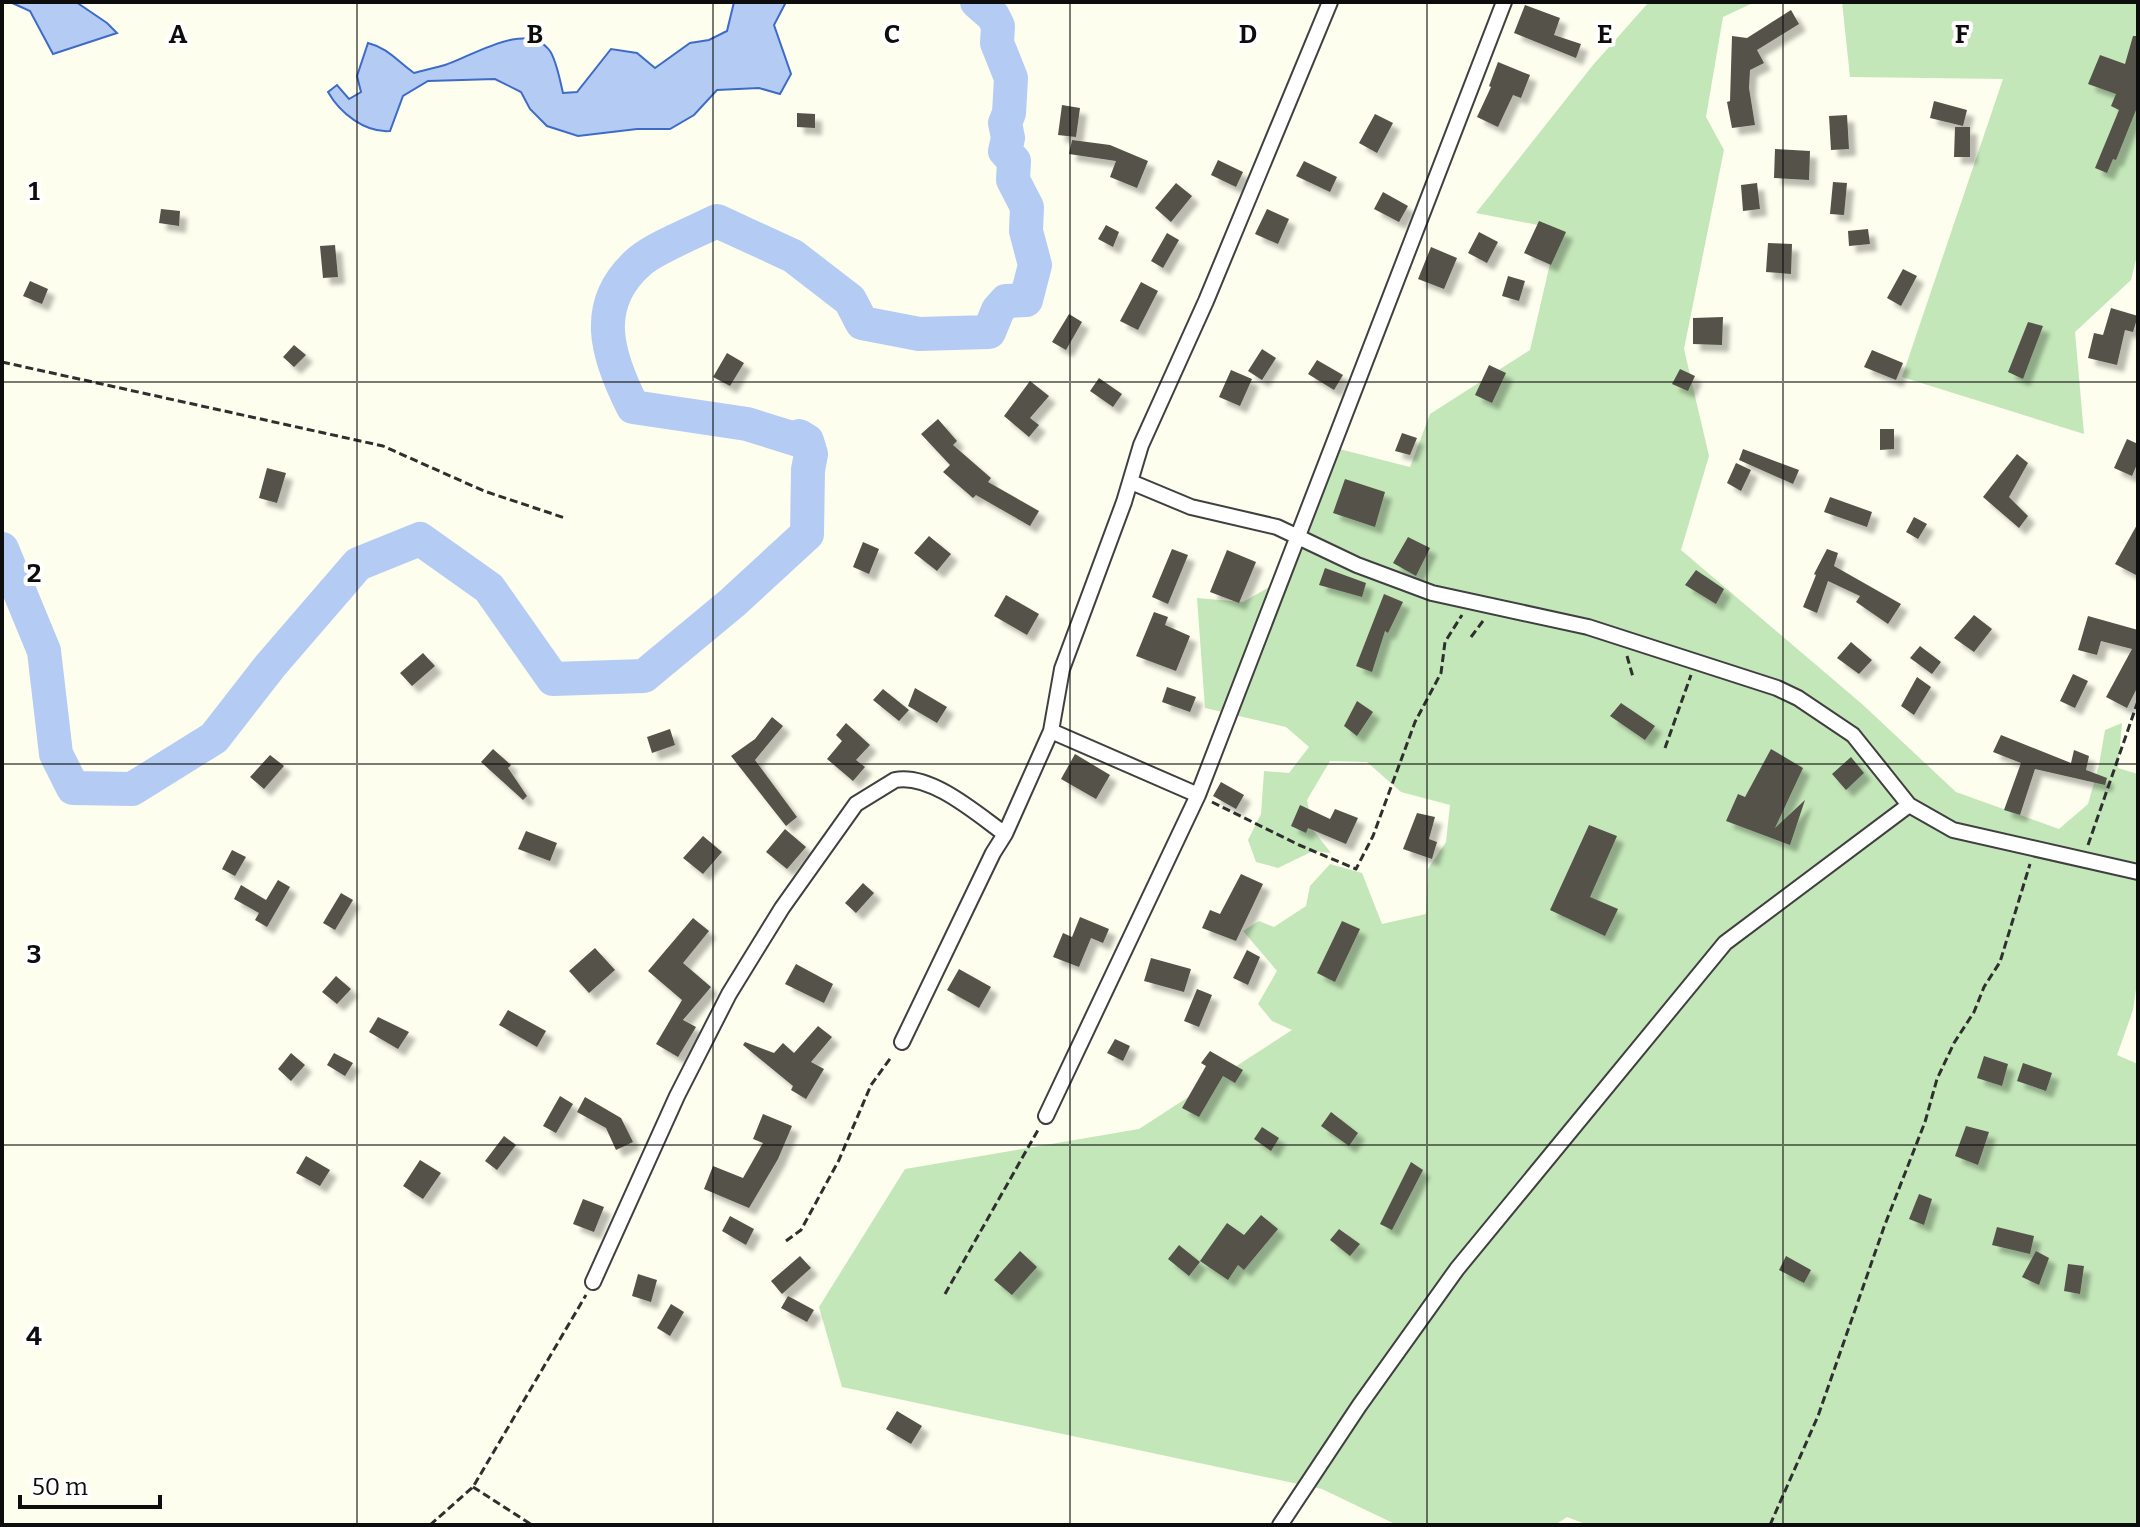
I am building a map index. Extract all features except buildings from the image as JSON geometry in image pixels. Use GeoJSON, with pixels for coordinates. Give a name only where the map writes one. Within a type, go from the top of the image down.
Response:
{"type":"FeatureCollection","features":[{"type":"Feature","properties":{"kind":"street"},"geometry":{"type":"LineString","coordinates":[[902,1042],[1005,834],[1051,731],[1062,669],[1152,419],[1206,301],[1330,2]]}},
{"type":"Feature","properties":{"kind":"street"},"geometry":{"type":"LineString","coordinates":[[1046,1116],[1198,795],[1504,2]]}},
{"type":"Feature","properties":{"kind":"street"},"geometry":{"type":"LineString","coordinates":[[1131,482],[1191,507],[1277,527],[1357,565],[1432,593],[1588,627],[1696,660],[1798,698],[1853,735],[1909,805],[1953,830],[2138,872]]}},
{"type":"Feature","properties":{"kind":"street"},"geometry":{"type":"LineString","coordinates":[[1051,731],[1198,795]]}},
{"type":"Feature","properties":{"kind":"street"},"geometry":{"type":"LineString","coordinates":[[593,1282],[677,1096],[729,994],[782,908],[856,804],[887,782],[902,778],[933,786],[1005,834]]}},
{"type":"Feature","properties":{"kind":"street"},"geometry":{"type":"LineString","coordinates":[[1280,1525],[1359,1406],[1457,1269],[1725,943],[1909,805]]}},
{"type":"Feature","properties":{"kind":"path"},"geometry":{"type":"LineString","coordinates":[[2,362],[383,446],[484,491],[565,518]]}},
{"type":"Feature","properties":{"kind":"path"},"geometry":{"type":"LineString","coordinates":[[1198,795],[1299,845],[1356,869],[1373,836],[1415,722],[1441,673],[1445,642],[1458,619],[1476,602]]}},
{"type":"Feature","properties":{"kind":"path"},"geometry":{"type":"LineString","coordinates":[[1665,748],[1696,660]]}},
{"type":"Feature","properties":{"kind":"path"},"geometry":{"type":"LineString","coordinates":[[2083,859],[2138,701]]}},
{"type":"Feature","properties":{"kind":"path"},"geometry":{"type":"LineString","coordinates":[[1770,1525],[1818,1416],[1884,1227],[1925,1122],[1937,1079],[2000,962],[2035,849]]}},
{"type":"Feature","properties":{"kind":"path"},"geometry":{"type":"LineString","coordinates":[[786,1241],[801,1230],[839,1160],[871,1085],[902,1042]]}},
{"type":"Feature","properties":{"kind":"path"},"geometry":{"type":"LineString","coordinates":[[945,1294],[1046,1116]]}},
{"type":"Feature","properties":{"kind":"path"},"geometry":{"type":"LineString","coordinates":[[430,1525],[473,1487],[593,1282]]}},
{"type":"Feature","properties":{"kind":"path"},"geometry":{"type":"LineString","coordinates":[[473,1487],[532,1525]]}},
{"type":"Feature","properties":{"kind":"green space"},"geometry":{"type":"Polygon","coordinates":[[[1649,2],[1755,2],[1723,17],[1706,117],[1724,150],[1684,349],[1709,456],[1681,550],[1862,704],[1956,792],[2059,829],[2088,804],[2105,730],[2122,723],[2118,768],[2138,774],[2138,975],[2133,1010],[2117,1055],[2138,1064],[2138,1525],[1588,1525],[1567,1517],[1555,1525],[1397,1525],[1322,1489],[842,1387],[819,1307],[905,1169],[1139,1129],[1292,1030],[1272,1021],[1258,1004],[1277,971],[1243,931],[1259,921],[1274,927],[1306,906],[1310,886],[1330,864],[1362,873],[1382,924],[1426,914],[1428,869],[1446,842],[1450,805],[1401,792],[1367,762],[1330,761],[1307,800],[1313,830],[1331,853],[1313,851],[1278,868],[1256,862],[1248,840],[1261,814],[1264,771],[1289,773],[1309,747],[1286,727],[1205,708],[1197,598],[1243,602],[1289,576],[1339,449],[1410,467],[1430,414],[1530,350],[1558,229],[1476,213],[1593,65],[1649,2]]]}},
{"type":"Feature","properties":{"kind":"green space"},"geometry":{"type":"Polygon","coordinates":[[[1842,2],[2138,2],[2138,251],[2131,280],[2075,332],[2084,434],[1902,377],[2003,79],[1850,77],[1842,2]]]}},
{"type":"Feature","properties":{"kind":"water"},"geometry":{"type":"Polygon","coordinates":[[[10,2],[76,2],[117,33],[53,54],[30,11],[10,2]]]}},
{"type":"Feature","properties":{"kind":"water"},"geometry":{"type":"Polygon","coordinates":[[[734,2],[786,2],[774,25],[791,74],[780,94],[759,88],[717,90],[694,115],[670,129],[637,129],[578,136],[547,126],[530,109],[521,92],[495,79],[428,81],[403,96],[390,131],[381,131],[354,120],[328,92],[337,85],[349,99],[361,92],[357,76],[368,43],[387,52],[414,73],[445,65],[499,43],[528,39],[540,42],[550,51],[563,93],[577,92],[611,49],[637,53],[655,68],[690,43],[709,40],[727,31],[734,2]]]}},
{"type":"Feature","properties":{"kind":"waterway"},"geometry":{"type":"LineString","coordinates":[[2,549],[44,651],[56,754],[73,788],[132,789],[214,738],[270,666],[358,564],[420,539],[489,588],[553,679],[644,676],[732,603],[807,534],[811,454],[807,441],[799,436],[795,439],[747,424],[633,407],[611,350],[608,331],[614,295],[640,261],[717,221],[793,256],[850,300],[862,323],[919,334],[989,332],[998,310],[1006,301],[1026,300],[1035,265],[1026,231],[1027,207],[1013,180],[1014,161],[1005,151],[1011,78],[997,43],[998,26],[993,16],[977,2]]}}]}
